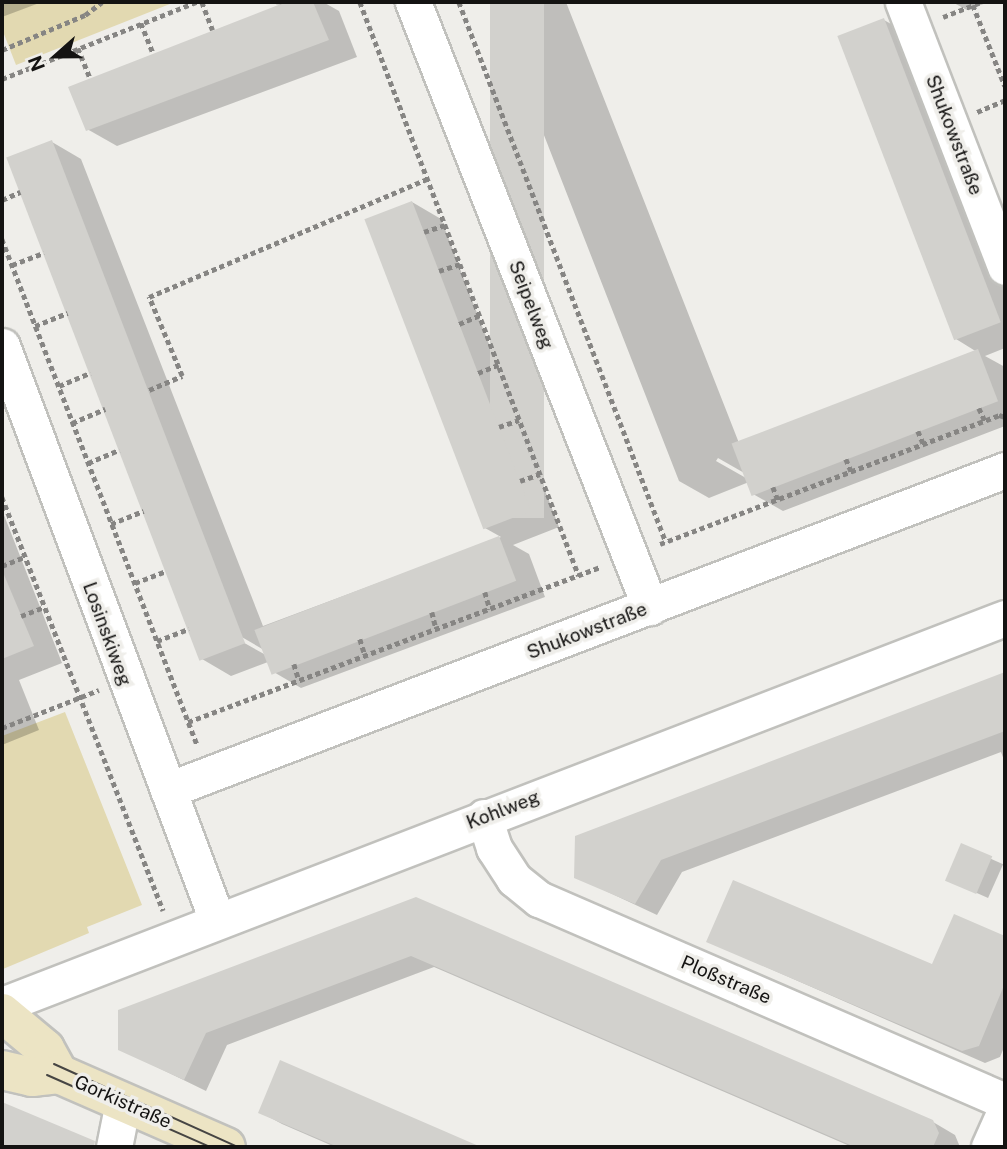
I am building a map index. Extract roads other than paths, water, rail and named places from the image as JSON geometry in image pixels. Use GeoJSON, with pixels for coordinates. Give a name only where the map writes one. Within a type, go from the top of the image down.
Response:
{"type":"FeatureCollection","features":[{"type":"Feature","properties":{"kind":"main road","name":"Gorkistraße"},"geometry":{"type":"LineString","coordinates":[[2,1013],[45,1049],[59,1074]]}},
{"type":"Feature","properties":{"kind":"main road","name":"Gorkistraße"},"geometry":{"type":"LineString","coordinates":[[2,1070],[32,1077],[59,1074],[226,1147]]}},
{"type":"Feature","properties":{"kind":"street","name":"Seipelweg"},"geometry":{"type":"LineString","coordinates":[[413,2],[650,607]]}},
{"type":"Feature","properties":{"kind":"street","name":"Shukowstraße"},"geometry":{"type":"LineString","coordinates":[[903,2],[1005,267]]}},
{"type":"Feature","properties":{"kind":"street","name":"Losinskiweg"},"geometry":{"type":"LineString","coordinates":[[2,346],[124,680],[217,920]]}},
{"type":"Feature","properties":{"kind":"street","name":"Shukowstraße"},"geometry":{"type":"LineString","coordinates":[[168,790],[1005,470]]}},
{"type":"Feature","properties":{"kind":"street","name":"Kohlweg"},"geometry":{"type":"LineString","coordinates":[[2,1006],[173,937],[1005,618]]}},
{"type":"Feature","properties":{"kind":"street","name":"Ploßstraße"},"geometry":{"type":"LineString","coordinates":[[484,817],[494,848],[514,879],[539,899],[1005,1101]]}},
{"type":"Feature","properties":{"kind":"street"},"geometry":{"type":"LineString","coordinates":[[114,1147],[123,1102]]}},
{"type":"Feature","properties":{"kind":"street"},"geometry":{"type":"LineString","coordinates":[[989,1147],[1005,1111]]}},
{"type":"Feature","properties":{"kind":"tram line"},"geometry":{"type":"LineString","coordinates":[[54,1064],[238,1147]]}},
{"type":"Feature","properties":{"kind":"tram line"},"geometry":{"type":"LineString","coordinates":[[47,1075],[210,1147]]}}]}
